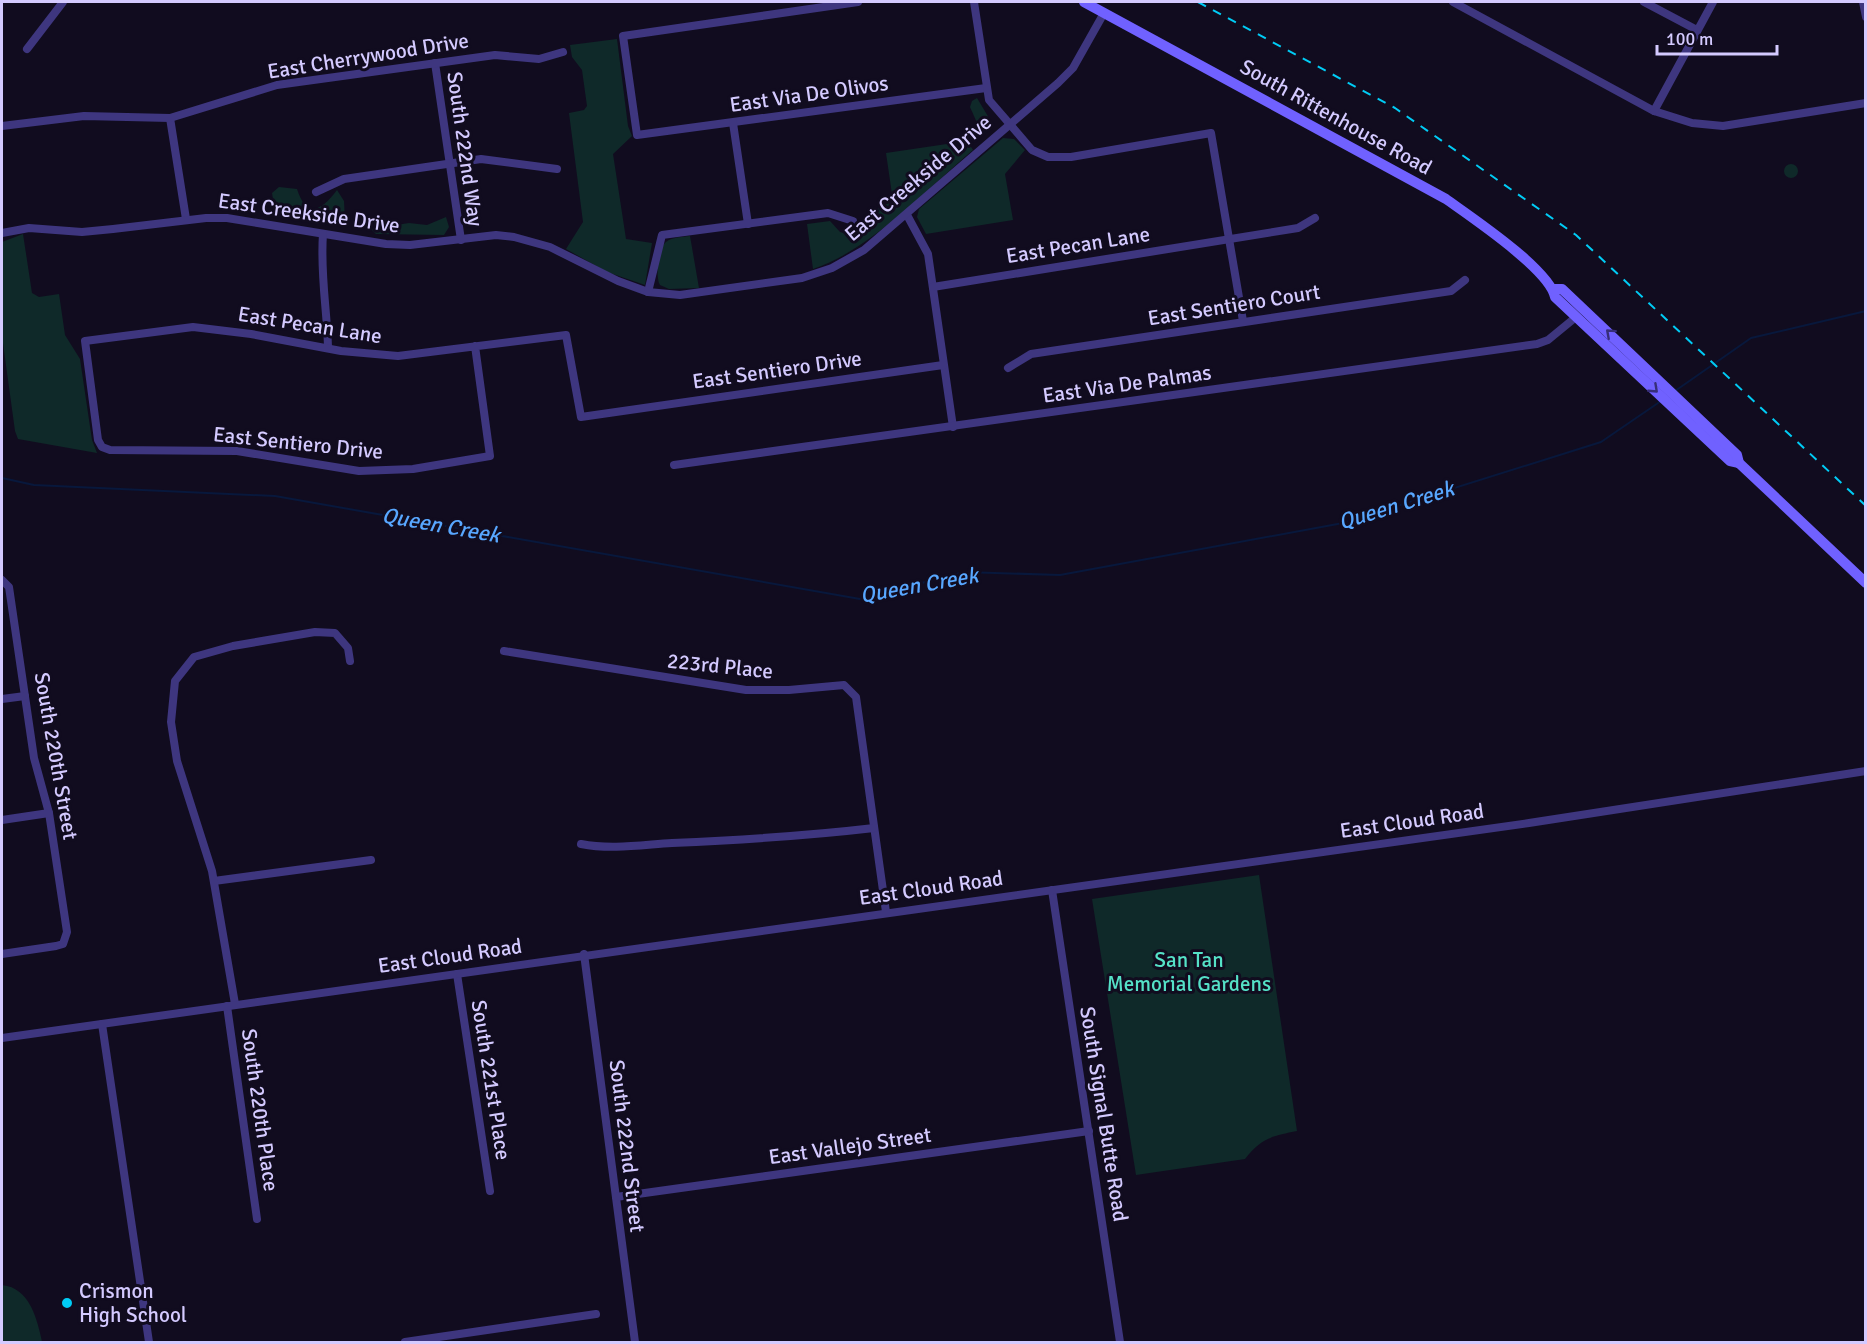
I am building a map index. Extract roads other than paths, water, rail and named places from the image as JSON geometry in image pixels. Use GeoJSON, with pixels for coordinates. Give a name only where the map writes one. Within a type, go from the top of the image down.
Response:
{"type":"FeatureCollection","features":[{"type":"Feature","properties":{"kind":"main road","name":"South Rittenhouse Road"},"geometry":{"type":"LineString","coordinates":[[1084,2],[1446,200],[1514,250],[1553,289],[1555,297],[1631,360]]}},
{"type":"Feature","properties":{"kind":"main road","name":"South Rittenhouse Road"},"geometry":{"type":"LineString","coordinates":[[1553,289],[1562,289],[1631,360],[1685,411],[1737,455],[1739,463],[1866,583]]}},
{"type":"Feature","properties":{"kind":"street"},"geometry":{"type":"LineString","coordinates":[[27,49],[63,2]]}},
{"type":"Feature","properties":{"kind":"street","name":"East Via De Olivos"},"geometry":{"type":"LineString","coordinates":[[858,2],[623,36],[637,135],[986,88]]}},
{"type":"Feature","properties":{"kind":"street"},"geometry":{"type":"LineString","coordinates":[[974,2],[989,100],[1032,150],[1048,157],[1061,158],[1211,133],[1243,321]]}},
{"type":"Feature","properties":{"kind":"street"},"geometry":{"type":"LineString","coordinates":[[1453,2],[1654,111],[1692,123],[1723,126],[1866,103]]}},
{"type":"Feature","properties":{"kind":"street"},"geometry":{"type":"LineString","coordinates":[[1644,2],[1697,30]]}},
{"type":"Feature","properties":{"kind":"street"},"geometry":{"type":"LineString","coordinates":[[1654,111],[1713,2]]}},
{"type":"Feature","properties":{"kind":"street"},"geometry":{"type":"LineString","coordinates":[[1863,2],[1866,17]]}},
{"type":"Feature","properties":{"kind":"street","name":"East Creekside Drive"},"geometry":{"type":"LineString","coordinates":[[2,233],[29,228],[82,232],[113,230],[186,219],[227,218],[398,244],[496,235],[532,241],[618,281],[648,292],[680,296],[813,275],[864,250],[1068,74],[1104,13]]}},
{"type":"Feature","properties":{"kind":"street","name":"East Cherrywood Drive"},"geometry":{"type":"LineString","coordinates":[[2,126],[84,116],[170,118],[277,85],[495,55],[539,59],[563,52]]}},
{"type":"Feature","properties":{"kind":"street","name":"South 222nd Way"},"geometry":{"type":"LineString","coordinates":[[435,63],[461,240]]}},
{"type":"Feature","properties":{"kind":"street"},"geometry":{"type":"LineString","coordinates":[[170,118],[186,219]]}},
{"type":"Feature","properties":{"kind":"street"},"geometry":{"type":"LineString","coordinates":[[733,123],[748,224]]}},
{"type":"Feature","properties":{"kind":"street"},"geometry":{"type":"LineString","coordinates":[[316,192],[344,179],[481,159],[557,169]]}},
{"type":"Feature","properties":{"kind":"street"},"geometry":{"type":"LineString","coordinates":[[648,292],[662,235],[828,213],[853,220]]}},
{"type":"Feature","properties":{"kind":"street"},"geometry":{"type":"LineString","coordinates":[[907,215],[926,248],[952,427]]}},
{"type":"Feature","properties":{"kind":"street","name":"East Pecan Lane"},"geometry":{"type":"LineString","coordinates":[[933,287],[1298,228],[1315,218]]}},
{"type":"Feature","properties":{"kind":"street"},"geometry":{"type":"LineString","coordinates":[[323,234],[320,264],[327,314],[328,347]]}},
{"type":"Feature","properties":{"kind":"street","name":"East Sentiero Court"},"geometry":{"type":"LineString","coordinates":[[1008,368],[1031,354],[1451,291],[1465,280]]}},
{"type":"Feature","properties":{"kind":"street","name":"East Via De Palmas"},"geometry":{"type":"LineString","coordinates":[[674,465],[1537,344],[1548,340],[1576,316]]}},
{"type":"Feature","properties":{"kind":"street","name":"East Pecan Lane"},"geometry":{"type":"LineString","coordinates":[[102,447],[98,440],[84,341],[193,327],[224,329],[328,347],[398,356],[566,334],[581,417]]}},
{"type":"Feature","properties":{"kind":"street","name":"East Sentiero Drive"},"geometry":{"type":"LineString","coordinates":[[102,447],[110,450],[237,451],[359,471],[412,469],[490,456],[475,346]]}},
{"type":"Feature","properties":{"kind":"street","name":"East Sentiero Drive"},"geometry":{"type":"LineString","coordinates":[[581,417],[943,365]]}},
{"type":"Feature","properties":{"kind":"street","name":"South 220th Street"},"geometry":{"type":"LineString","coordinates":[[2,954],[56,946],[66,939],[67,932],[49,813],[34,758],[9,587],[3,580]]}},
{"type":"Feature","properties":{"kind":"street","name":"South 220th Place"},"geometry":{"type":"LineString","coordinates":[[257,1219],[214,881],[177,761],[171,722],[175,681],[194,657],[233,646],[315,632],[335,633],[348,648],[350,661]]}},
{"type":"Feature","properties":{"kind":"street","name":"223rd Place"},"geometry":{"type":"LineString","coordinates":[[504,651],[746,690],[789,690],[844,685],[856,697],[886,912]]}},
{"type":"Feature","properties":{"kind":"street"},"geometry":{"type":"LineString","coordinates":[[2,699],[25,696]]}},
{"type":"Feature","properties":{"kind":"street","name":"East Cloud Road"},"geometry":{"type":"LineString","coordinates":[[2,1038],[584,954],[1528,823],[1866,771]]}},
{"type":"Feature","properties":{"kind":"street"},"geometry":{"type":"LineString","coordinates":[[2,820],[49,813]]}},
{"type":"Feature","properties":{"kind":"street"},"geometry":{"type":"LineString","coordinates":[[580,844],[606,849],[642,844],[771,839],[874,828]]}},
{"type":"Feature","properties":{"kind":"street"},"geometry":{"type":"LineString","coordinates":[[214,881],[371,860]]}},
{"type":"Feature","properties":{"kind":"street","name":"South Signal Butte Road"},"geometry":{"type":"LineString","coordinates":[[1052,890],[1120,1342]]}},
{"type":"Feature","properties":{"kind":"street","name":"South 222nd Street"},"geometry":{"type":"LineString","coordinates":[[584,954],[635,1342]]}},
{"type":"Feature","properties":{"kind":"street","name":"South 221st Place"},"geometry":{"type":"LineString","coordinates":[[457,974],[490,1191]]}},
{"type":"Feature","properties":{"kind":"street"},"geometry":{"type":"LineString","coordinates":[[102,1024],[148,1342]]}},
{"type":"Feature","properties":{"kind":"street","name":"East Vallejo Street"},"geometry":{"type":"LineString","coordinates":[[616,1197],[1089,1131]]}},
{"type":"Feature","properties":{"kind":"street"},"geometry":{"type":"LineString","coordinates":[[405,1342],[596,1314]]}},
{"type":"Feature","properties":{"kind":"waterway","name":"Queen Creek"},"geometry":{"type":"LineString","coordinates":[[1675,391],[1751,338],[1866,311]]}},
{"type":"Feature","properties":{"kind":"waterway","name":"Queen Creek"},"geometry":{"type":"LineString","coordinates":[[2,478],[34,485],[275,496],[860,599],[964,572],[1060,575],[1343,523],[1601,442],[1661,401]]}},
{"type":"Feature","properties":{"kind":"railway"},"geometry":{"type":"LineString","coordinates":[[1198,2],[1395,108],[1576,235],[1866,506]]}},
{"type":"Feature","properties":{"kind":"place","name":"Crismon High School"},"geometry":{"type":"Point","coordinates":[67,1303]}},
{"type":"Feature","properties":{"kind":"park label","name":"San Tan Memorial Gardens"},"geometry":{"type":"Point","coordinates":[1189,972]}}]}
